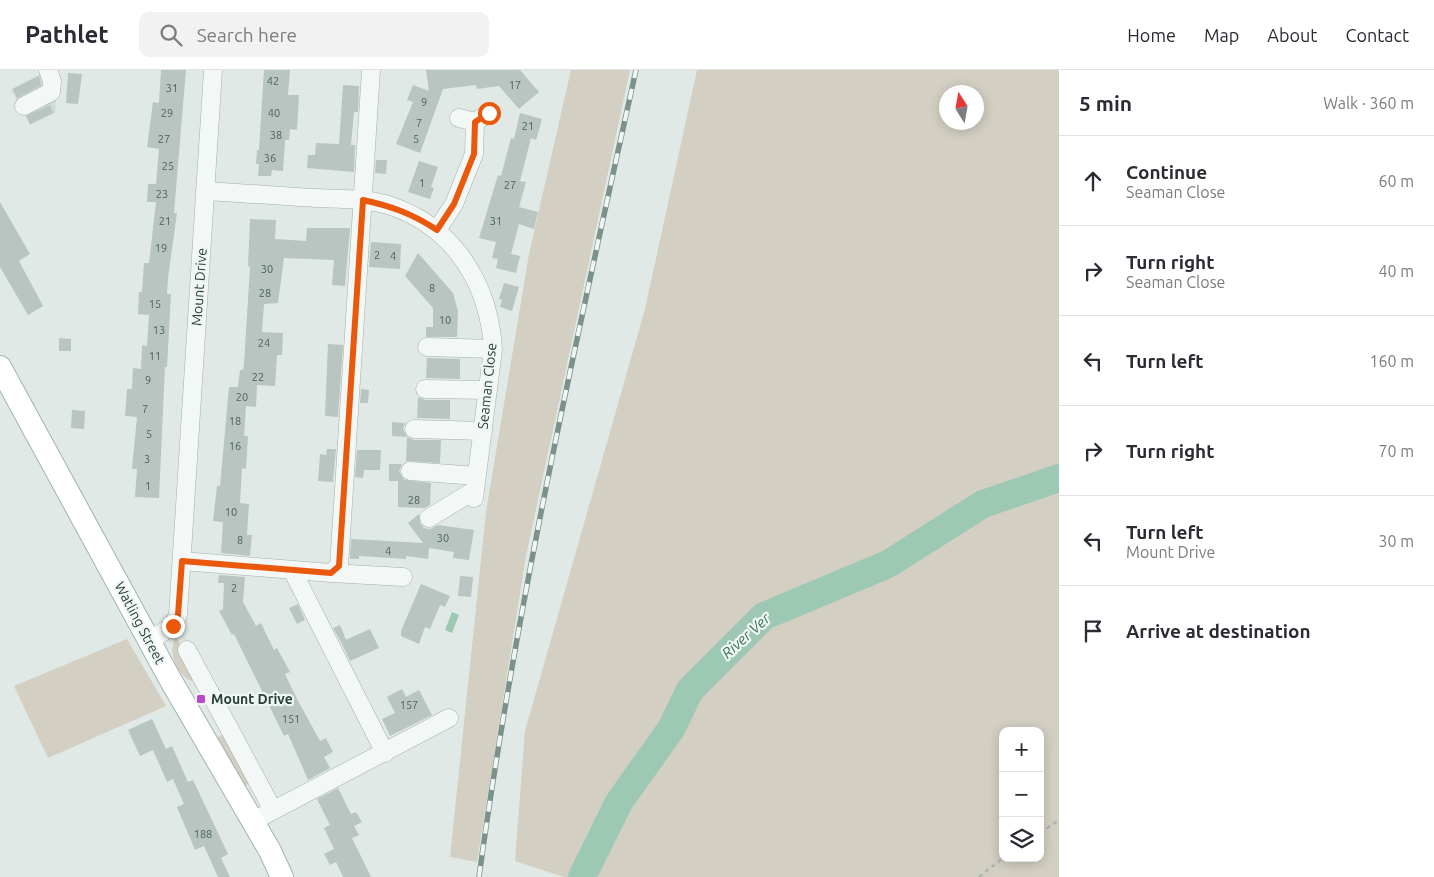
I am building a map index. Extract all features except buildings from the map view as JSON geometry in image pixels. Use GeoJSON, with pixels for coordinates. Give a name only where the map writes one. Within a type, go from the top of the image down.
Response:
{"type":"FeatureCollection","features":[{"type":"Feature","properties":{"kind":"main road","name":"Watling Street"},"geometry":{"type":"LineString","coordinates":[[0,367],[178,693],[253,821],[282,877]]}},
{"type":"Feature","properties":{"kind":"street"},"geometry":{"type":"LineString","coordinates":[[24,106],[51,92],[52,81],[48,70]]}},
{"type":"Feature","properties":{"kind":"street","name":"Mount Drive"},"geometry":{"type":"LineString","coordinates":[[150,640],[173,626],[178,615],[213,70]]}},
{"type":"Feature","properties":{"kind":"street"},"geometry":{"type":"LineString","coordinates":[[331,573],[339,566],[371,70]]}},
{"type":"Feature","properties":{"kind":"street"},"geometry":{"type":"LineString","coordinates":[[437,230],[454,204],[474,154],[474,118]]}},
{"type":"Feature","properties":{"kind":"street","name":"Seaman Close"},"geometry":{"type":"LineString","coordinates":[[205,191],[363,200],[390,205],[417,216],[437,230],[458,250],[470,267],[489,319],[493,349],[475,488]]}},
{"type":"Feature","properties":{"kind":"street"},"geometry":{"type":"LineString","coordinates":[[427,347],[493,349]]}},
{"type":"Feature","properties":{"kind":"street"},"geometry":{"type":"LineString","coordinates":[[425,389],[488,390]]}},
{"type":"Feature","properties":{"kind":"street"},"geometry":{"type":"LineString","coordinates":[[414,429],[483,431]]}},
{"type":"Feature","properties":{"kind":"street"},"geometry":{"type":"LineString","coordinates":[[410,470],[475,488]]}},
{"type":"Feature","properties":{"kind":"street"},"geometry":{"type":"LineString","coordinates":[[429,518],[475,488]]}},
{"type":"Feature","properties":{"kind":"street"},"geometry":{"type":"LineString","coordinates":[[182,561],[403,577]]}},
{"type":"Feature","properties":{"kind":"street"},"geometry":{"type":"LineString","coordinates":[[292,570],[384,752]]}},
{"type":"Feature","properties":{"kind":"street"},"geometry":{"type":"LineString","coordinates":[[187,650],[260,782],[273,810]]}},
{"type":"Feature","properties":{"kind":"street"},"geometry":{"type":"LineString","coordinates":[[178,693],[202,677]]}},
{"type":"Feature","properties":{"kind":"street"},"geometry":{"type":"LineString","coordinates":[[192,717],[216,704]]}},
{"type":"Feature","properties":{"kind":"street"},"geometry":{"type":"LineString","coordinates":[[253,821],[449,718]]}},
{"type":"Feature","properties":{"kind":"street"},"geometry":{"type":"LineString","coordinates":[[205,739],[229,726]]}},
{"type":"Feature","properties":{"kind":"street"},"geometry":{"type":"LineString","coordinates":[[237,795],[260,782]]}},
{"type":"Feature","properties":{"kind":"path"},"geometry":{"type":"LineString","coordinates":[[1044,829],[1059,820]]}},
{"type":"Feature","properties":{"kind":"path"},"geometry":{"type":"LineString","coordinates":[[979,877],[999,861]]}},
{"type":"Feature","properties":{"kind":"shaded area"},"geometry":{"type":"Polygon","coordinates":[[[49,70],[58,70],[55,113],[30,125],[11,89],[49,70]]]}},
{"type":"Feature","properties":{"kind":"shaded area"},"geometry":{"type":"Polygon","coordinates":[[[571,70],[630,70],[526,556],[477,862],[450,857],[486,512],[529,254],[571,70]]]}},
{"type":"Feature","properties":{"kind":"shaded area"},"geometry":{"type":"Polygon","coordinates":[[[697,70],[1059,70],[1059,877],[594,877],[595,851],[582,877],[564,877],[515,861],[525,731],[645,309],[697,70]]]}},
{"type":"Feature","properties":{"kind":"shaded area"},"geometry":{"type":"Polygon","coordinates":[[[452,612],[459,615],[452,633],[445,630],[452,612]]]}},
{"type":"Feature","properties":{"kind":"shaded area"},"geometry":{"type":"Polygon","coordinates":[[[176,637],[198,676],[191,681],[181,673],[174,662],[172,649],[176,637]]]}},
{"type":"Feature","properties":{"kind":"shaded area"},"geometry":{"type":"Polygon","coordinates":[[[127,639],[166,706],[48,758],[14,686],[127,639]]]}},
{"type":"Feature","properties":{"kind":"shaded area"},"geometry":{"type":"Polygon","coordinates":[[[225,733],[254,781],[240,788],[213,740],[225,733]]]}},
{"type":"Feature","properties":{"kind":"waterway","name":"River Ver"},"geometry":{"type":"LineString","coordinates":[[582,877],[619,802],[671,729],[690,690],[764,616],[888,564],[983,504],[1059,478]]}},
{"type":"Feature","properties":{"kind":"railway"},"geometry":{"type":"LineString","coordinates":[[479,877],[494,775],[529,573],[570,371],[636,70]]}},
{"type":"Feature","properties":{"kind":"place","name":"Mount Drive"},"geometry":{"type":"Point","coordinates":[201,699]}},
{"type":"Feature","properties":{"kind":"route"},"geometry":{"type":"LineString","coordinates":[[173,626],[178,615],[182,561],[331,573],[339,566],[363,200],[390,205],[417,216],[437,230],[454,204],[474,154],[475,122],[489,113]]}}]}
